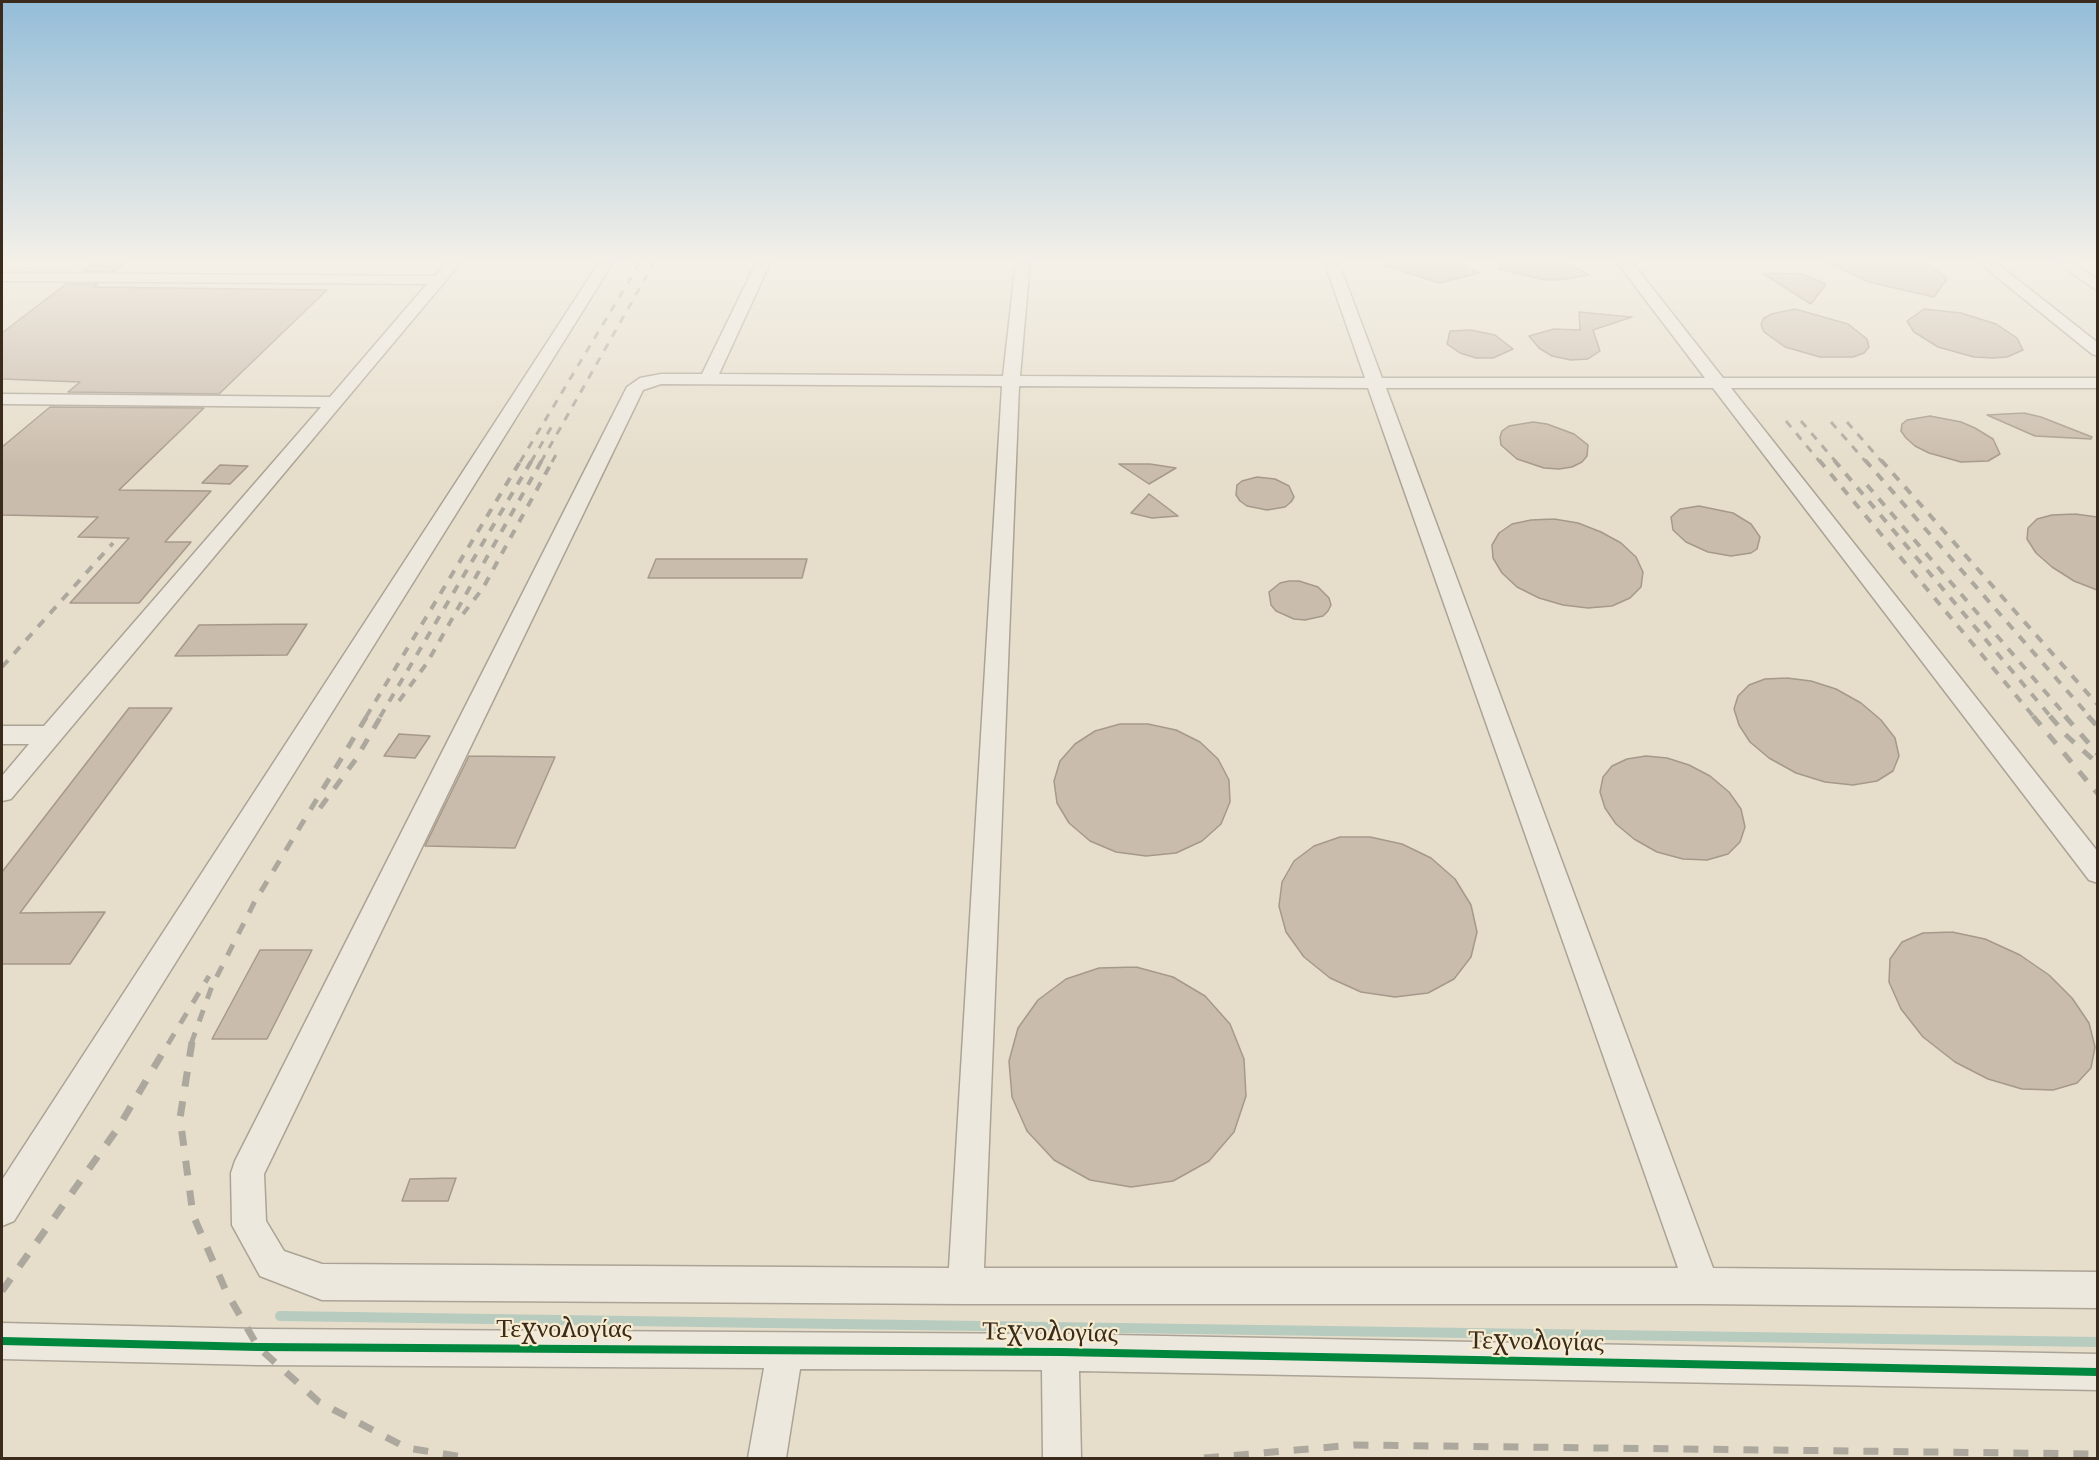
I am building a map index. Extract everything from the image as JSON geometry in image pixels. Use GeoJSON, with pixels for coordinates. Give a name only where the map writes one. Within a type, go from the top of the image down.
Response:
{"type":"FeatureCollection","features":[{"type":"Feature","properties":{"kind":"street"},"geometry":{"type":"LineString","coordinates":[[2,792],[396,329]]}},
{"type":"Feature","properties":{"kind":"street"},"geometry":{"type":"LineString","coordinates":[[2,1209],[564,329]]}},
{"type":"Feature","properties":{"kind":"street"},"geometry":{"type":"LineString","coordinates":[[708,379],[732,329]]}},
{"type":"Feature","properties":{"kind":"street"},"geometry":{"type":"LineString","coordinates":[[966,1286],[1011,382],[1016,329]]}},
{"type":"Feature","properties":{"kind":"street"},"geometry":{"type":"LineString","coordinates":[[1356,329],[1702,1286]]}},
{"type":"Feature","properties":{"kind":"street"},"geometry":{"type":"LineString","coordinates":[[1675,329],[2097,872]]}},
{"type":"Feature","properties":{"kind":"street"},"geometry":{"type":"LineString","coordinates":[[2070,329],[2097,351]]}},
{"type":"Feature","properties":{"kind":"street"},"geometry":{"type":"LineString","coordinates":[[2097,383],[1011,382],[708,379],[661,379],[646,382],[636,387],[247,1173],[249,1225],[272,1264],[322,1282],[966,1286],[1702,1286],[2097,1290]]}},
{"type":"Feature","properties":{"kind":"street"},"geometry":{"type":"LineString","coordinates":[[2,399],[334,402]]}},
{"type":"Feature","properties":{"kind":"street"},"geometry":{"type":"LineString","coordinates":[[2,735],[49,735]]}},
{"type":"Feature","properties":{"kind":"street","name":"Τεχνολογίας"},"geometry":{"type":"LineString","coordinates":[[2,1341],[258,1347],[1060,1352],[2097,1372]]}},
{"type":"Feature","properties":{"kind":"street"},"geometry":{"type":"LineString","coordinates":[[767,1458],[785,1351]]}},
{"type":"Feature","properties":{"kind":"street"},"geometry":{"type":"LineString","coordinates":[[1060,1352],[1062,1458]]}},
{"type":"Feature","properties":{"kind":"building"},"geometry":{"type":"Polygon","coordinates":[[[7,329],[286,329],[219,394],[68,392],[80,382],[2,379],[2,333],[7,329]]]}},
{"type":"Feature","properties":{"kind":"building"},"geometry":{"type":"Polygon","coordinates":[[[1554,329],[1596,329],[1593,330],[1600,351],[1588,359],[1571,360],[1552,356],[1539,348],[1529,336],[1554,329]]]}},
{"type":"Feature","properties":{"kind":"building"},"geometry":{"type":"Polygon","coordinates":[[[1763,329],[1855,329],[1867,339],[1869,347],[1864,353],[1853,357],[1820,357],[1785,347],[1763,329]]]}},
{"type":"Feature","properties":{"kind":"building"},"geometry":{"type":"Polygon","coordinates":[[[1912,329],[2004,329],[2017,338],[2023,350],[2007,357],[1974,357],[1938,347],[1912,329]]]}},
{"type":"Feature","properties":{"kind":"building"},"geometry":{"type":"Polygon","coordinates":[[[1471,330],[1495,335],[1513,349],[1493,358],[1476,358],[1460,353],[1447,344],[1450,331],[1471,330]]]}},
{"type":"Feature","properties":{"kind":"building"},"geometry":{"type":"Polygon","coordinates":[[[50,407],[204,408],[119,490],[211,491],[165,542],[191,542],[139,603],[70,603],[129,538],[78,537],[98,517],[2,515],[2,447],[50,407]]]}},
{"type":"Feature","properties":{"kind":"building"},"geometry":{"type":"Polygon","coordinates":[[[2024,413],[2041,417],[2092,437],[2091,439],[2035,436],[1987,415],[2024,413]]]}},
{"type":"Feature","properties":{"kind":"building"},"geometry":{"type":"Polygon","coordinates":[[[1930,416],[1961,422],[1975,428],[1993,439],[2000,454],[1988,461],[1961,462],[1929,453],[1915,446],[1901,431],[1902,424],[1907,420],[1930,416]]]}},
{"type":"Feature","properties":{"kind":"building"},"geometry":{"type":"Polygon","coordinates":[[[1533,422],[1547,424],[1574,434],[1588,445],[1587,456],[1582,462],[1572,467],[1559,469],[1544,468],[1517,459],[1501,445],[1502,431],[1509,426],[1533,422]]]}},
{"type":"Feature","properties":{"kind":"building"},"geometry":{"type":"Polygon","coordinates":[[[1119,464],[1150,464],[1176,468],[1149,484],[1119,464]]]}},
{"type":"Feature","properties":{"kind":"building"},"geometry":{"type":"Polygon","coordinates":[[[220,465],[248,466],[230,484],[202,483],[220,465]]]}},
{"type":"Feature","properties":{"kind":"building"},"geometry":{"type":"Polygon","coordinates":[[[1257,477],[1275,479],[1289,486],[1294,497],[1291,502],[1285,507],[1267,510],[1247,506],[1240,501],[1236,495],[1237,485],[1242,481],[1257,477]]]}},
{"type":"Feature","properties":{"kind":"building"},"geometry":{"type":"Polygon","coordinates":[[[1149,494],[1178,516],[1152,518],[1131,513],[1149,494]]]}},
{"type":"Feature","properties":{"kind":"building"},"geometry":{"type":"Polygon","coordinates":[[[1699,506],[1733,513],[1751,524],[1760,537],[1757,549],[1751,553],[1731,556],[1708,552],[1686,542],[1673,530],[1671,517],[1680,509],[1699,506]]]}},
{"type":"Feature","properties":{"kind":"building"},"geometry":{"type":"Polygon","coordinates":[[[2075,514],[2097,517],[2097,590],[2074,581],[2052,567],[2036,553],[2027,539],[2028,528],[2037,519],[2052,515],[2075,514]]]}},
{"type":"Feature","properties":{"kind":"building"},"geometry":{"type":"Polygon","coordinates":[[[1554,519],[1578,523],[1621,543],[1636,557],[1643,572],[1641,587],[1630,598],[1612,606],[1588,608],[1563,605],[1539,598],[1517,587],[1502,573],[1493,558],[1492,545],[1499,533],[1512,524],[1554,519]]]}},
{"type":"Feature","properties":{"kind":"building"},"geometry":{"type":"Polygon","coordinates":[[[656,559],[807,559],[802,578],[648,578],[656,559]]]}},
{"type":"Feature","properties":{"kind":"building"},"geometry":{"type":"Polygon","coordinates":[[[1299,581],[1318,587],[1329,598],[1331,605],[1328,611],[1323,616],[1305,620],[1294,619],[1276,611],[1271,605],[1269,592],[1280,583],[1299,581]]]}},
{"type":"Feature","properties":{"kind":"building"},"geometry":{"type":"Polygon","coordinates":[[[307,624],[287,655],[175,656],[199,625],[307,624]]]}},
{"type":"Feature","properties":{"kind":"building"},"geometry":{"type":"Polygon","coordinates":[[[1787,678],[1811,681],[1836,689],[1861,703],[1881,720],[1895,738],[1899,756],[1893,771],[1877,781],[1853,785],[1825,782],[1796,773],[1769,758],[1750,742],[1739,725],[1734,709],[1738,696],[1749,685],[1765,679],[1787,678]]]}},
{"type":"Feature","properties":{"kind":"building"},"geometry":{"type":"Polygon","coordinates":[[[129,708],[172,708],[20,913],[105,912],[70,964],[2,964],[2,872],[129,708]]]}},
{"type":"Feature","properties":{"kind":"building"},"geometry":{"type":"Polygon","coordinates":[[[1120,724],[1148,724],[1176,730],[1200,742],[1218,759],[1229,780],[1230,802],[1221,824],[1202,841],[1176,853],[1146,856],[1116,852],[1090,841],[1069,823],[1057,803],[1054,781],[1060,761],[1075,744],[1095,731],[1120,724]]]}},
{"type":"Feature","properties":{"kind":"building"},"geometry":{"type":"Polygon","coordinates":[[[399,734],[430,736],[415,758],[384,756],[399,734]]]}},
{"type":"Feature","properties":{"kind":"building"},"geometry":{"type":"Polygon","coordinates":[[[469,756],[555,757],[515,848],[425,846],[469,756]]]}},
{"type":"Feature","properties":{"kind":"building"},"geometry":{"type":"Polygon","coordinates":[[[1646,756],[1667,758],[1689,765],[1710,776],[1729,792],[1741,809],[1745,827],[1740,842],[1728,854],[1707,860],[1683,859],[1657,852],[1634,839],[1616,824],[1605,808],[1600,792],[1603,777],[1612,766],[1627,759],[1646,756]]]}},
{"type":"Feature","properties":{"kind":"building"},"geometry":{"type":"Polygon","coordinates":[[[1340,837],[1370,837],[1402,844],[1431,858],[1455,879],[1471,905],[1477,932],[1471,957],[1454,979],[1428,993],[1395,997],[1361,992],[1330,978],[1304,957],[1286,932],[1279,906],[1282,882],[1294,861],[1314,846],[1340,837]]]}},
{"type":"Feature","properties":{"kind":"building"},"geometry":{"type":"Polygon","coordinates":[[[1952,932],[1985,939],[2020,955],[2049,975],[2072,998],[2089,1023],[2095,1047],[2091,1068],[2077,1083],[2053,1090],[2022,1089],[1988,1079],[1955,1062],[1923,1037],[1901,1009],[1889,982],[1890,959],[1902,942],[1923,933],[1952,932]]]}},
{"type":"Feature","properties":{"kind":"building"},"geometry":{"type":"Polygon","coordinates":[[[260,950],[312,950],[267,1039],[212,1039],[260,950]]]}},
{"type":"Feature","properties":{"kind":"building"},"geometry":{"type":"Polygon","coordinates":[[[1136,967],[1173,977],[1205,996],[1230,1024],[1244,1059],[1246,1096],[1234,1132],[1209,1161],[1173,1181],[1131,1187],[1090,1180],[1054,1160],[1027,1131],[1012,1097],[1009,1061],[1018,1028],[1038,1000],[1066,979],[1099,968],[1136,967]]]}},
{"type":"Feature","properties":{"kind":"building"},"geometry":{"type":"Polygon","coordinates":[[[456,1178],[448,1201],[402,1201],[410,1179],[456,1178]]]}},
{"type":"Feature","properties":{"kind":"waterway"},"geometry":{"type":"LineString","coordinates":[[280,1316],[2098,1342]]}},
{"type":"Feature","properties":{"kind":"railway"},"geometry":{"type":"LineString","coordinates":[[520,462],[600,329]]}},
{"type":"Feature","properties":{"kind":"railway"},"geometry":{"type":"LineString","coordinates":[[541,462],[616,329]]}},
{"type":"Feature","properties":{"kind":"railway"},"geometry":{"type":"LineString","coordinates":[[1786,421],[1820,462]]}},
{"type":"Feature","properties":{"kind":"railway"},"geometry":{"type":"LineString","coordinates":[[1801,421],[1836,462]]}},
{"type":"Feature","properties":{"kind":"railway"},"geometry":{"type":"LineString","coordinates":[[1831,422],[1866,462]]}},
{"type":"Feature","properties":{"kind":"railway"},"geometry":{"type":"LineString","coordinates":[[1847,422],[1882,462]]}},
{"type":"Feature","properties":{"kind":"railway"},"geometry":{"type":"LineString","coordinates":[[531,462],[552,426]]}},
{"type":"Feature","properties":{"kind":"railway"},"geometry":{"type":"LineString","coordinates":[[552,462],[558,451]]}},
{"type":"Feature","properties":{"kind":"railway"},"geometry":{"type":"LineString","coordinates":[[366,717],[521,460]]}},
{"type":"Feature","properties":{"kind":"railway"},"geometry":{"type":"LineString","coordinates":[[380,717],[532,460]]}},
{"type":"Feature","properties":{"kind":"railway"},"geometry":{"type":"LineString","coordinates":[[399,701],[427,663],[542,460]]}},
{"type":"Feature","properties":{"kind":"railway"},"geometry":{"type":"LineString","coordinates":[[463,614],[483,588],[553,460]]}},
{"type":"Feature","properties":{"kind":"railway"},"geometry":{"type":"LineString","coordinates":[[1819,460],[2034,717]]}},
{"type":"Feature","properties":{"kind":"railway"},"geometry":{"type":"LineString","coordinates":[[1834,460],[2051,717]]}},
{"type":"Feature","properties":{"kind":"railway"},"geometry":{"type":"LineString","coordinates":[[1865,460],[2090,717]]}},
{"type":"Feature","properties":{"kind":"railway"},"geometry":{"type":"LineString","coordinates":[[1881,460],[2098,705]]}},
{"type":"Feature","properties":{"kind":"railway"},"geometry":{"type":"LineString","coordinates":[[1867,485],[2067,717]]}},
{"type":"Feature","properties":{"kind":"railway"},"geometry":{"type":"LineString","coordinates":[[2,667],[113,543]]}},
{"type":"Feature","properties":{"kind":"railway"},"geometry":{"type":"LineString","coordinates":[[191,1044],[212,986],[254,903],[367,716]]}},
{"type":"Feature","properties":{"kind":"railway"},"geometry":{"type":"LineString","coordinates":[[320,808],[356,759],[381,716]]}},
{"type":"Feature","properties":{"kind":"railway"},"geometry":{"type":"LineString","coordinates":[[2033,716],[2098,794]]}},
{"type":"Feature","properties":{"kind":"railway"},"geometry":{"type":"LineString","coordinates":[[2050,716],[2067,736],[2098,764]]}},
{"type":"Feature","properties":{"kind":"railway"},"geometry":{"type":"LineString","coordinates":[[2065,716],[2098,754]]}},
{"type":"Feature","properties":{"kind":"railway"},"geometry":{"type":"LineString","coordinates":[[2088,716],[2098,727]]}},
{"type":"Feature","properties":{"kind":"railway"},"geometry":{"type":"LineString","coordinates":[[168,1044],[209,976]]}},
{"type":"Feature","properties":{"kind":"railway"},"geometry":{"type":"LineString","coordinates":[[2,1291],[118,1128],[169,1042]]}},
{"type":"Feature","properties":{"kind":"railway"},"geometry":{"type":"LineString","coordinates":[[192,1042],[180,1118],[193,1215],[226,1291],[258,1347],[319,1402],[407,1448],[469,1458]]}},
{"type":"Feature","properties":{"kind":"railway"},"geometry":{"type":"LineString","coordinates":[[1204,1458],[1354,1445],[2098,1454]]}},
{"type":"Feature","properties":{"kind":"cycle path"},"geometry":{"type":"LineString","coordinates":[[2,1341],[258,1347],[1060,1352],[2098,1372]]}}]}
